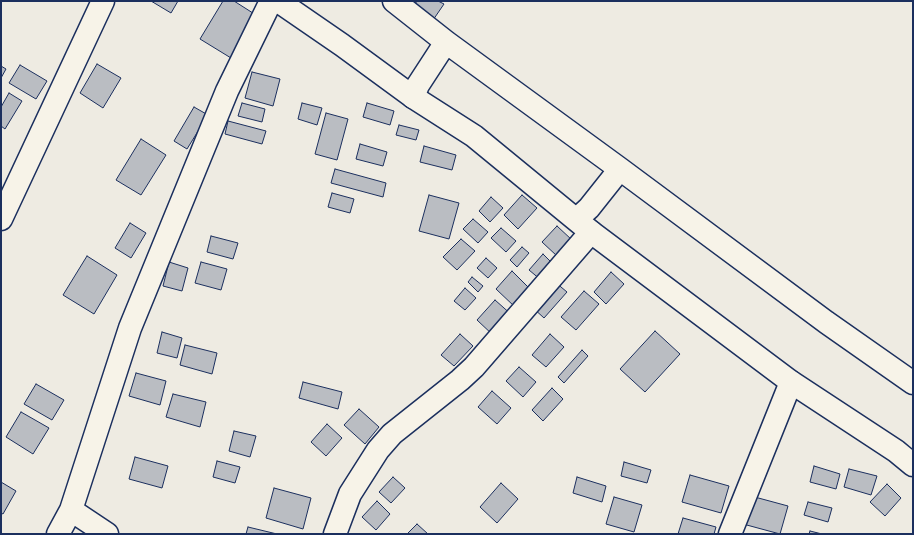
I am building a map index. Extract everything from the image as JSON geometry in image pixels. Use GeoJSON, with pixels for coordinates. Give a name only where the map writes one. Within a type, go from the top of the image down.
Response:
{"type":"FeatureCollection","features":[{"type":"Feature","properties":{"kind":"street"},"geometry":{"type":"LineString","coordinates":[[1,219],[103,1]]}},
{"type":"Feature","properties":{"kind":"street"},"geometry":{"type":"LineString","coordinates":[[58,534],[71,510],[130,328],[227,91],[271,1]]}},
{"type":"Feature","properties":{"kind":"street"},"geometry":{"type":"LineString","coordinates":[[278,1],[342,45],[415,91],[585,220],[791,382],[896,451],[913,465]]}},
{"type":"Feature","properties":{"kind":"street"},"geometry":{"type":"LineString","coordinates":[[394,1],[444,45],[617,172],[913,383]]}},
{"type":"Feature","properties":{"kind":"street"},"geometry":{"type":"LineString","coordinates":[[415,91],[444,45]]}},
{"type":"Feature","properties":{"kind":"street"},"geometry":{"type":"LineString","coordinates":[[335,534],[350,494],[378,450],[392,434],[460,380],[474,367],[585,220],[617,172]]}},
{"type":"Feature","properties":{"kind":"street"},"geometry":{"type":"LineString","coordinates":[[730,534],[791,382]]}},
{"type":"Feature","properties":{"kind":"street"},"geometry":{"type":"LineString","coordinates":[[71,510],[107,534]]}},
{"type":"Feature","properties":{"kind":"building"},"geometry":{"type":"Polygon","coordinates":[[[151,1],[178,1],[171,13],[151,1]]]}},
{"type":"Feature","properties":{"kind":"building"},"geometry":{"type":"Polygon","coordinates":[[[223,1],[234,1],[256,15],[231,58],[200,39],[223,1]]]}},
{"type":"Feature","properties":{"kind":"building"},"geometry":{"type":"Polygon","coordinates":[[[417,1],[438,1],[444,4],[431,23],[411,10],[417,1]]]}},
{"type":"Feature","properties":{"kind":"building"},"geometry":{"type":"Polygon","coordinates":[[[97,64],[121,78],[103,108],[80,93],[97,64]]]}},
{"type":"Feature","properties":{"kind":"building"},"geometry":{"type":"Polygon","coordinates":[[[20,65],[47,81],[36,99],[9,83],[20,65]]]}},
{"type":"Feature","properties":{"kind":"building"},"geometry":{"type":"Polygon","coordinates":[[[1,66],[6,69],[1,78],[1,66]]]}},
{"type":"Feature","properties":{"kind":"building"},"geometry":{"type":"Polygon","coordinates":[[[252,72],[280,79],[273,106],[245,98],[252,72]]]}},
{"type":"Feature","properties":{"kind":"building"},"geometry":{"type":"Polygon","coordinates":[[[9,93],[22,101],[5,129],[1,126],[1,107],[9,93]]]}},
{"type":"Feature","properties":{"kind":"building"},"geometry":{"type":"Polygon","coordinates":[[[242,103],[265,109],[262,122],[238,116],[242,103]]]}},
{"type":"Feature","properties":{"kind":"building"},"geometry":{"type":"Polygon","coordinates":[[[302,103],[322,108],[317,125],[298,119],[302,103]]]}},
{"type":"Feature","properties":{"kind":"building"},"geometry":{"type":"Polygon","coordinates":[[[367,103],[394,111],[390,125],[363,117],[367,103]]]}},
{"type":"Feature","properties":{"kind":"building"},"geometry":{"type":"Polygon","coordinates":[[[194,107],[208,115],[187,149],[174,141],[194,107]]]}},
{"type":"Feature","properties":{"kind":"building"},"geometry":{"type":"Polygon","coordinates":[[[326,113],[348,119],[337,160],[315,154],[326,113]]]}},
{"type":"Feature","properties":{"kind":"building"},"geometry":{"type":"Polygon","coordinates":[[[228,121],[266,131],[262,144],[225,134],[228,121]]]}},
{"type":"Feature","properties":{"kind":"building"},"geometry":{"type":"Polygon","coordinates":[[[399,125],[419,130],[416,140],[396,135],[399,125]]]}},
{"type":"Feature","properties":{"kind":"building"},"geometry":{"type":"Polygon","coordinates":[[[141,139],[166,155],[141,195],[116,180],[141,139]]]}},
{"type":"Feature","properties":{"kind":"building"},"geometry":{"type":"Polygon","coordinates":[[[360,144],[387,152],[383,166],[356,159],[360,144]]]}},
{"type":"Feature","properties":{"kind":"building"},"geometry":{"type":"Polygon","coordinates":[[[424,146],[456,155],[452,170],[420,162],[424,146]]]}},
{"type":"Feature","properties":{"kind":"building"},"geometry":{"type":"Polygon","coordinates":[[[335,169],[386,183],[383,197],[331,183],[335,169]]]}},
{"type":"Feature","properties":{"kind":"building"},"geometry":{"type":"Polygon","coordinates":[[[332,193],[354,199],[350,213],[328,207],[332,193]]]}},
{"type":"Feature","properties":{"kind":"building"},"geometry":{"type":"Polygon","coordinates":[[[429,195],[459,203],[449,239],[419,231],[429,195]]]}},
{"type":"Feature","properties":{"kind":"building"},"geometry":{"type":"Polygon","coordinates":[[[522,195],[537,208],[518,229],[504,215],[522,195]]]}},
{"type":"Feature","properties":{"kind":"building"},"geometry":{"type":"Polygon","coordinates":[[[491,197],[503,208],[490,222],[479,211],[491,197]]]}},
{"type":"Feature","properties":{"kind":"building"},"geometry":{"type":"Polygon","coordinates":[[[473,219],[488,232],[478,243],[463,229],[473,219]]]}},
{"type":"Feature","properties":{"kind":"building"},"geometry":{"type":"Polygon","coordinates":[[[130,223],[146,233],[131,258],[115,248],[130,223]]]}},
{"type":"Feature","properties":{"kind":"building"},"geometry":{"type":"Polygon","coordinates":[[[557,226],[572,240],[557,256],[542,242],[557,226]]]}},
{"type":"Feature","properties":{"kind":"building"},"geometry":{"type":"Polygon","coordinates":[[[501,228],[516,241],[506,252],[491,238],[501,228]]]}},
{"type":"Feature","properties":{"kind":"building"},"geometry":{"type":"Polygon","coordinates":[[[211,236],[238,243],[233,259],[207,252],[211,236]]]}},
{"type":"Feature","properties":{"kind":"building"},"geometry":{"type":"Polygon","coordinates":[[[461,239],[475,251],[457,270],[443,257],[461,239]]]}},
{"type":"Feature","properties":{"kind":"building"},"geometry":{"type":"Polygon","coordinates":[[[522,247],[529,253],[517,267],[510,260],[522,247]]]}},
{"type":"Feature","properties":{"kind":"building"},"geometry":{"type":"Polygon","coordinates":[[[543,254],[554,265],[541,280],[529,270],[543,254]]]}},
{"type":"Feature","properties":{"kind":"building"},"geometry":{"type":"Polygon","coordinates":[[[87,256],[117,275],[94,314],[63,295],[87,256]]]}},
{"type":"Feature","properties":{"kind":"building"},"geometry":{"type":"Polygon","coordinates":[[[486,258],[497,268],[488,278],[477,268],[486,258]]]}},
{"type":"Feature","properties":{"kind":"building"},"geometry":{"type":"Polygon","coordinates":[[[169,262],[188,268],[182,291],[163,286],[169,262]]]}},
{"type":"Feature","properties":{"kind":"building"},"geometry":{"type":"Polygon","coordinates":[[[201,262],[227,269],[221,290],[195,283],[201,262]]]}},
{"type":"Feature","properties":{"kind":"building"},"geometry":{"type":"Polygon","coordinates":[[[512,271],[531,290],[515,307],[496,289],[512,271]]]}},
{"type":"Feature","properties":{"kind":"building"},"geometry":{"type":"Polygon","coordinates":[[[611,272],[624,284],[606,304],[594,292],[611,272]]]}},
{"type":"Feature","properties":{"kind":"building"},"geometry":{"type":"Polygon","coordinates":[[[472,277],[483,286],[478,292],[468,282],[472,277]]]}},
{"type":"Feature","properties":{"kind":"building"},"geometry":{"type":"Polygon","coordinates":[[[555,282],[567,292],[544,318],[532,307],[555,282]]]}},
{"type":"Feature","properties":{"kind":"building"},"geometry":{"type":"Polygon","coordinates":[[[465,288],[476,298],[465,310],[454,301],[465,288]]]}},
{"type":"Feature","properties":{"kind":"building"},"geometry":{"type":"Polygon","coordinates":[[[584,291],[599,304],[576,330],[561,317],[584,291]]]}},
{"type":"Feature","properties":{"kind":"building"},"geometry":{"type":"Polygon","coordinates":[[[495,300],[513,316],[494,336],[477,320],[495,300]]]}},
{"type":"Feature","properties":{"kind":"building"},"geometry":{"type":"Polygon","coordinates":[[[655,331],[680,354],[645,392],[620,369],[655,331]]]}},
{"type":"Feature","properties":{"kind":"building"},"geometry":{"type":"Polygon","coordinates":[[[162,332],[182,338],[177,358],[157,353],[162,332]]]}},
{"type":"Feature","properties":{"kind":"building"},"geometry":{"type":"Polygon","coordinates":[[[460,334],[473,346],[454,366],[441,355],[460,334]]]}},
{"type":"Feature","properties":{"kind":"building"},"geometry":{"type":"Polygon","coordinates":[[[550,334],[564,347],[546,367],[532,355],[550,334]]]}},
{"type":"Feature","properties":{"kind":"building"},"geometry":{"type":"Polygon","coordinates":[[[185,345],[217,353],[212,374],[180,365],[185,345]]]}},
{"type":"Feature","properties":{"kind":"building"},"geometry":{"type":"Polygon","coordinates":[[[582,350],[588,356],[564,383],[558,377],[582,350]]]}},
{"type":"Feature","properties":{"kind":"building"},"geometry":{"type":"Polygon","coordinates":[[[519,367],[536,382],[523,397],[506,381],[519,367]]]}},
{"type":"Feature","properties":{"kind":"building"},"geometry":{"type":"Polygon","coordinates":[[[136,373],[166,381],[160,405],[129,396],[136,373]]]}},
{"type":"Feature","properties":{"kind":"building"},"geometry":{"type":"Polygon","coordinates":[[[303,382],[342,392],[338,409],[299,398],[303,382]]]}},
{"type":"Feature","properties":{"kind":"building"},"geometry":{"type":"Polygon","coordinates":[[[36,384],[64,400],[52,420],[24,404],[36,384]]]}},
{"type":"Feature","properties":{"kind":"building"},"geometry":{"type":"Polygon","coordinates":[[[552,388],[563,399],[543,421],[532,410],[552,388]]]}},
{"type":"Feature","properties":{"kind":"building"},"geometry":{"type":"Polygon","coordinates":[[[492,391],[511,408],[497,424],[478,407],[492,391]]]}},
{"type":"Feature","properties":{"kind":"building"},"geometry":{"type":"Polygon","coordinates":[[[173,394],[206,402],[200,427],[166,417],[173,394]]]}},
{"type":"Feature","properties":{"kind":"building"},"geometry":{"type":"Polygon","coordinates":[[[359,409],[379,427],[365,444],[344,425],[359,409]]]}},
{"type":"Feature","properties":{"kind":"building"},"geometry":{"type":"Polygon","coordinates":[[[21,412],[49,428],[33,454],[6,437],[21,412]]]}},
{"type":"Feature","properties":{"kind":"building"},"geometry":{"type":"Polygon","coordinates":[[[327,424],[342,438],[326,456],[311,442],[327,424]]]}},
{"type":"Feature","properties":{"kind":"building"},"geometry":{"type":"Polygon","coordinates":[[[234,431],[256,436],[250,457],[229,451],[234,431]]]}},
{"type":"Feature","properties":{"kind":"building"},"geometry":{"type":"Polygon","coordinates":[[[135,457],[168,466],[162,488],[129,479],[135,457]]]}},
{"type":"Feature","properties":{"kind":"building"},"geometry":{"type":"Polygon","coordinates":[[[217,461],[240,467],[235,483],[213,477],[217,461]]]}},
{"type":"Feature","properties":{"kind":"building"},"geometry":{"type":"Polygon","coordinates":[[[624,462],[651,470],[647,483],[621,476],[624,462]]]}},
{"type":"Feature","properties":{"kind":"building"},"geometry":{"type":"Polygon","coordinates":[[[814,466],[840,474],[836,489],[810,482],[814,466]]]}},
{"type":"Feature","properties":{"kind":"building"},"geometry":{"type":"Polygon","coordinates":[[[849,469],[877,476],[871,495],[844,487],[849,469]]]}},
{"type":"Feature","properties":{"kind":"building"},"geometry":{"type":"Polygon","coordinates":[[[690,475],[729,486],[721,513],[682,502],[690,475]]]}},
{"type":"Feature","properties":{"kind":"building"},"geometry":{"type":"Polygon","coordinates":[[[393,477],[405,488],[391,503],[379,492],[393,477]]]}},
{"type":"Feature","properties":{"kind":"building"},"geometry":{"type":"Polygon","coordinates":[[[577,477],[606,486],[602,502],[573,493],[577,477]]]}},
{"type":"Feature","properties":{"kind":"building"},"geometry":{"type":"Polygon","coordinates":[[[1,482],[16,491],[3,514],[1,513],[1,482]]]}},
{"type":"Feature","properties":{"kind":"building"},"geometry":{"type":"Polygon","coordinates":[[[501,483],[518,499],[497,523],[480,507],[501,483]]]}},
{"type":"Feature","properties":{"kind":"building"},"geometry":{"type":"Polygon","coordinates":[[[887,484],[901,498],[885,516],[870,502],[887,484]]]}},
{"type":"Feature","properties":{"kind":"building"},"geometry":{"type":"Polygon","coordinates":[[[274,488],[311,498],[303,529],[266,518],[274,488]]]}},
{"type":"Feature","properties":{"kind":"building"},"geometry":{"type":"Polygon","coordinates":[[[751,496],[788,506],[780,534],[743,524],[751,496]]]}},
{"type":"Feature","properties":{"kind":"building"},"geometry":{"type":"Polygon","coordinates":[[[614,497],[642,505],[634,532],[606,524],[614,497]]]}},
{"type":"Feature","properties":{"kind":"building"},"geometry":{"type":"Polygon","coordinates":[[[377,501],[390,514],[376,530],[362,517],[377,501]]]}},
{"type":"Feature","properties":{"kind":"building"},"geometry":{"type":"Polygon","coordinates":[[[808,502],[832,508],[828,522],[804,515],[808,502]]]}},
{"type":"Feature","properties":{"kind":"building"},"geometry":{"type":"Polygon","coordinates":[[[683,518],[716,527],[714,534],[678,534],[683,518]]]}},
{"type":"Feature","properties":{"kind":"building"},"geometry":{"type":"Polygon","coordinates":[[[417,524],[428,534],[407,534],[417,524]]]}},
{"type":"Feature","properties":{"kind":"building"},"geometry":{"type":"Polygon","coordinates":[[[248,527],[277,534],[246,534],[248,527]]]}},
{"type":"Feature","properties":{"kind":"building"},"geometry":{"type":"Polygon","coordinates":[[[810,531],[822,534],[809,534],[810,531]]]}}]}
